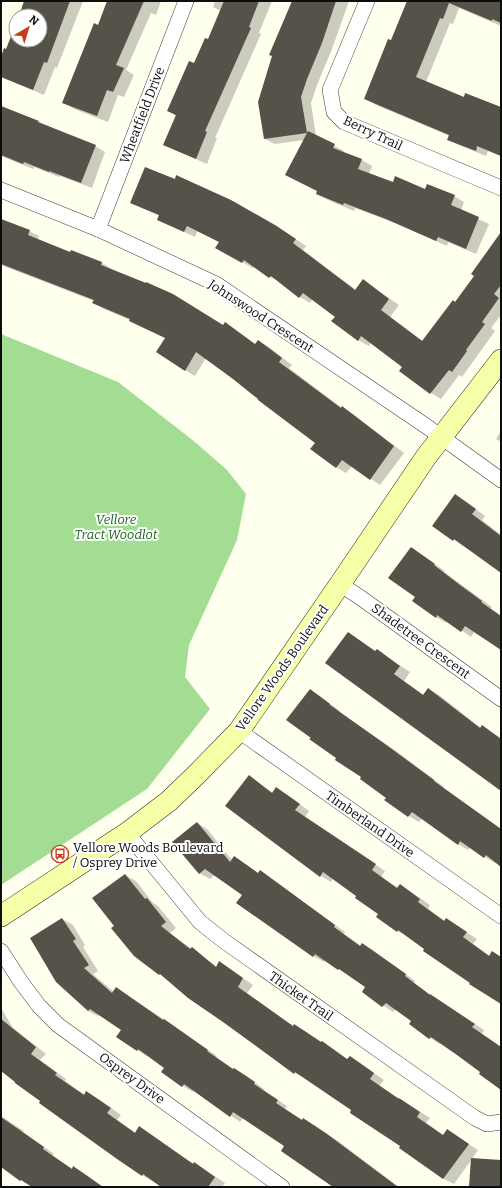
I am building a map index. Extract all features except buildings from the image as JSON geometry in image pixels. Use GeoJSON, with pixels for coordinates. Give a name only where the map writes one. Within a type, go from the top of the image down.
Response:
{"type":"FeatureCollection","features":[{"type":"Feature","properties":{"kind":"street","name":"Wheatfield Drive"},"geometry":{"type":"LineString","coordinates":[[98,229],[186,1]]}},
{"type":"Feature","properties":{"kind":"street","name":"Berry Trail"},"geometry":{"type":"LineString","coordinates":[[367,1],[330,90],[334,112],[344,122],[501,188]]}},
{"type":"Feature","properties":{"kind":"street","name":"Johnswood Crescent"},"geometry":{"type":"LineString","coordinates":[[1,190],[98,229],[216,284],[441,436],[501,480]]}},
{"type":"Feature","properties":{"kind":"street","name":"Vellore Woods Boulevard"},"geometry":{"type":"LineString","coordinates":[[1,916],[126,834],[168,801],[196,776],[239,731],[441,436],[501,360]]}},
{"type":"Feature","properties":{"kind":"street","name":"Shadetree Crescent"},"geometry":{"type":"LineString","coordinates":[[340,584],[501,698]]}},
{"type":"Feature","properties":{"kind":"street","name":"Timberland Drive"},"geometry":{"type":"LineString","coordinates":[[239,731],[501,916]]}},
{"type":"Feature","properties":{"kind":"street","name":"Thicket Trail"},"geometry":{"type":"LineString","coordinates":[[126,834],[200,922],[224,941],[475,1118],[487,1124],[501,1122]]}},
{"type":"Feature","properties":{"kind":"street","name":"Osprey Drive"},"geometry":{"type":"LineString","coordinates":[[1,951],[39,1006],[58,1024],[282,1187]]}},
{"type":"Feature","properties":{"kind":"green space","name":"Vellore Tract Woodlot"},"geometry":{"type":"Polygon","coordinates":[[[1,334],[118,382],[195,442],[227,470],[246,494],[237,540],[189,645],[185,677],[210,709],[147,789],[1,885],[1,334]]]}},
{"type":"Feature","properties":{"kind":"place","name":"Vellore Woods Boulevard / Osprey Drive"},"geometry":{"type":"Point","coordinates":[60,854]}}]}
